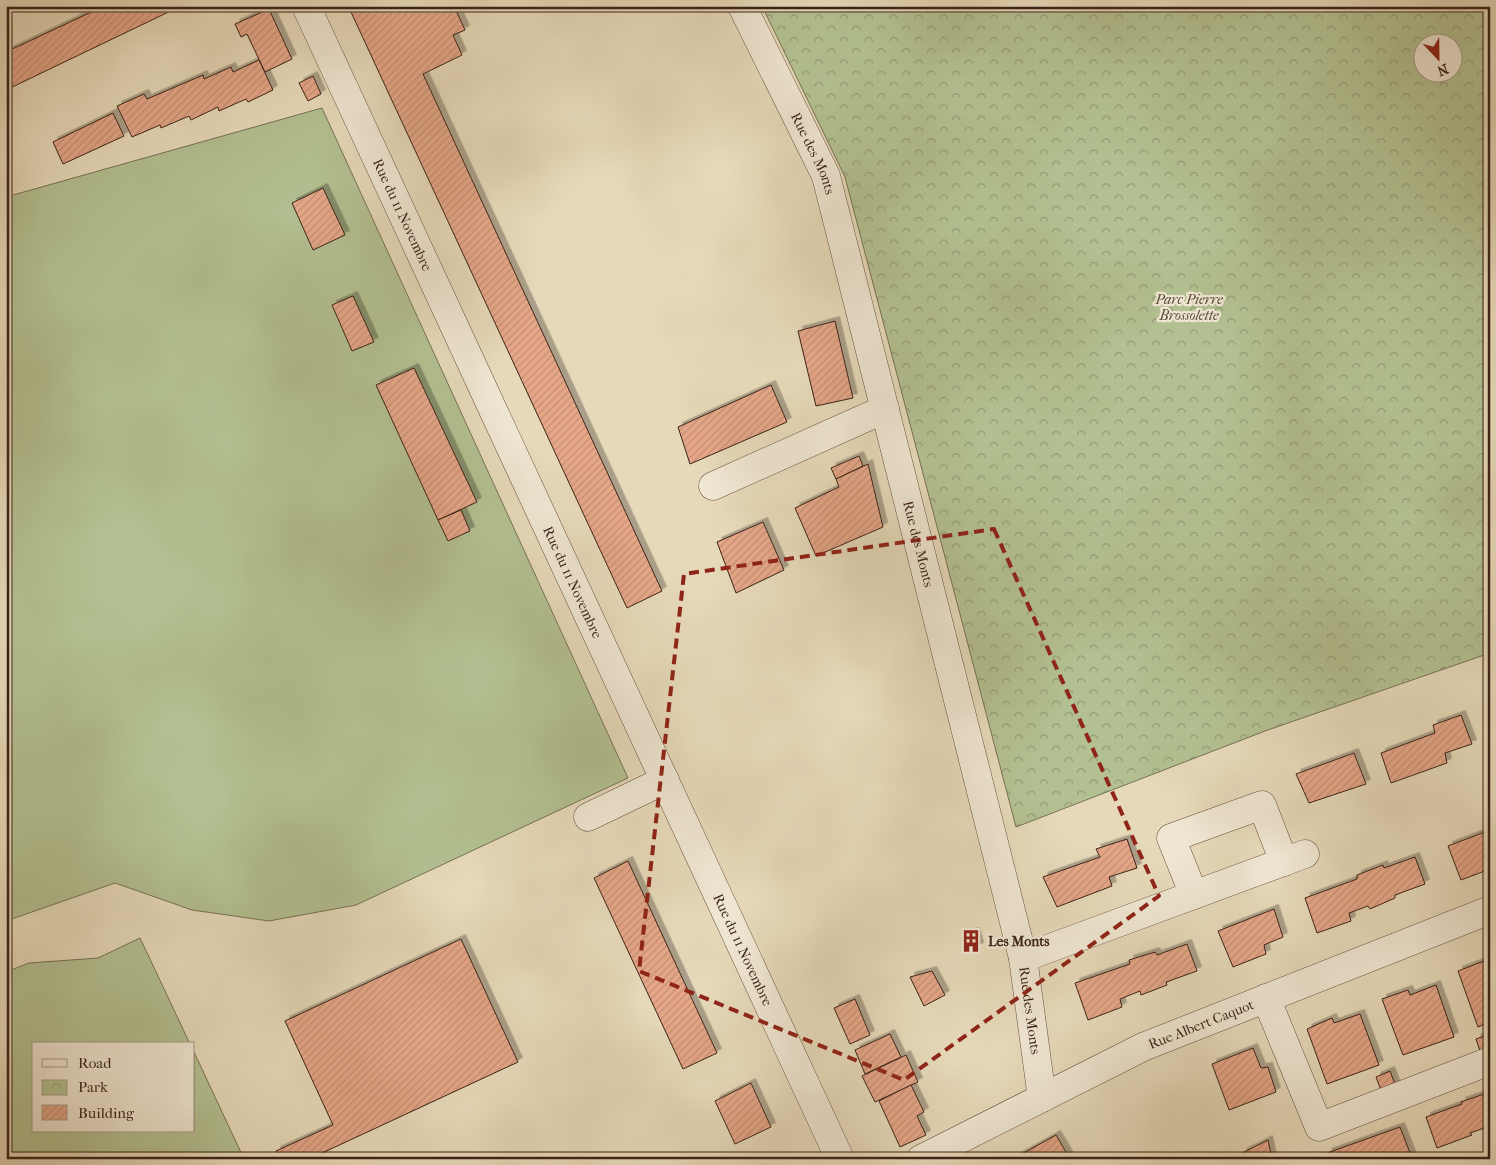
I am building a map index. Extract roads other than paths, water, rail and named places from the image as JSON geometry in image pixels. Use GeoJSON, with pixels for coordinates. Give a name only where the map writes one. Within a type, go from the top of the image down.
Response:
{"type":"FeatureCollection","features":[{"type":"Feature","properties":{"kind":"street","name":"Rue des Monts"},"geometry":{"type":"LineString","coordinates":[[742,6],[826,176],[1023,958],[1042,1098]]}},
{"type":"Feature","properties":{"kind":"street","name":"Rue du 11 Novembre"},"geometry":{"type":"LineString","coordinates":[[311,8],[840,1159]]}},
{"type":"Feature","properties":{"kind":"street"},"geometry":{"type":"LineString","coordinates":[[713,486],[884,409]]}},
{"type":"Feature","properties":{"kind":"street"},"geometry":{"type":"LineString","coordinates":[[596,813],[665,780]]}},
{"type":"Feature","properties":{"kind":"street"},"geometry":{"type":"LineString","coordinates":[[1023,958],[1295,858],[1262,805],[1171,838],[1194,895]]}},
{"type":"Feature","properties":{"kind":"street","name":"Rue Albert Caquot"},"geometry":{"type":"LineString","coordinates":[[922,1159],[1143,1047],[1490,910]]}},
{"type":"Feature","properties":{"kind":"street"},"geometry":{"type":"LineString","coordinates":[[1266,998],[1319,1127],[1490,1062]]}},
{"type":"Feature","properties":{"kind":"place","name":"Les Monts"},"geometry":{"type":"Point","coordinates":[971,941]}},
{"type":"Feature","properties":{"kind":"park label","name":"Parc Pierre Brossolette"},"geometry":{"type":"Point","coordinates":[1189,308]}}]}
